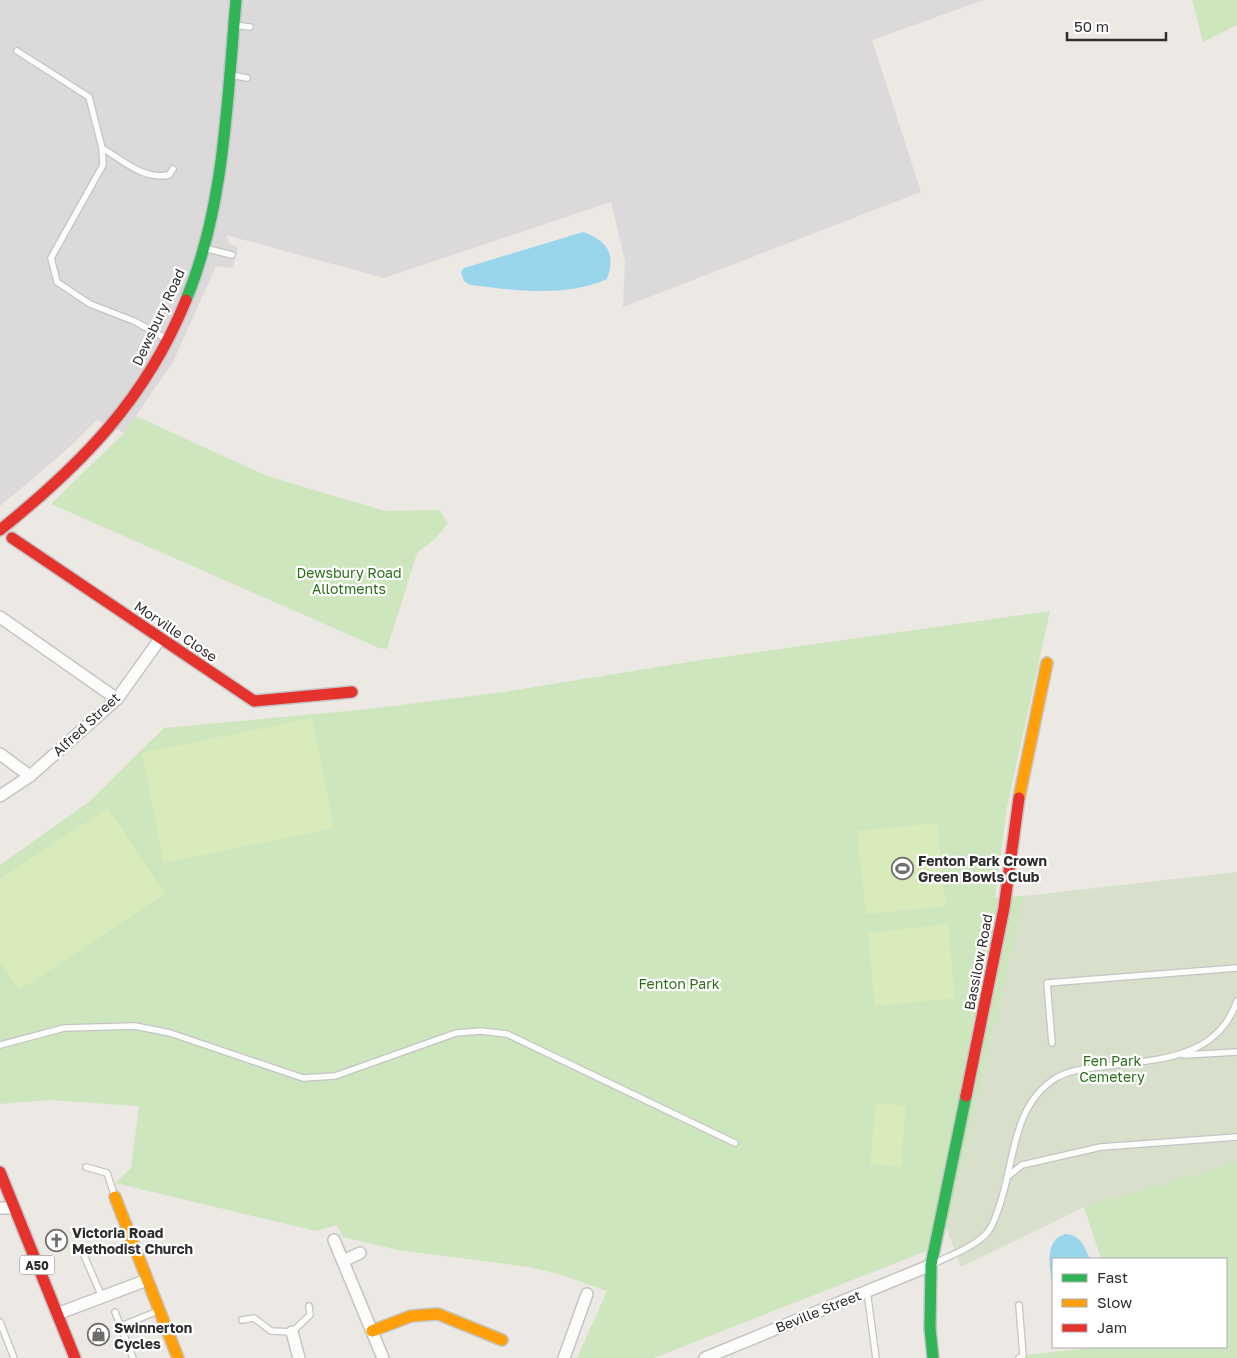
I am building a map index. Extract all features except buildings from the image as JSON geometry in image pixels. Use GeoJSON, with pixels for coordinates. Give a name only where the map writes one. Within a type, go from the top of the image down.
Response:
{"type":"FeatureCollection","features":[{"type":"Feature","properties":{"kind":"street","name":"Dewsbury Road"},"geometry":{"type":"LineString","coordinates":[[0,531],[70,471],[120,416],[146,377],[188,295],[204,248],[219,172],[236,0]]}},
{"type":"Feature","properties":{"kind":"street","name":"Morville Close"},"geometry":{"type":"LineString","coordinates":[[0,531],[254,702],[352,692]]}},
{"type":"Feature","properties":{"kind":"street"},"geometry":{"type":"LineString","coordinates":[[0,617],[117,699]]}},
{"type":"Feature","properties":{"kind":"street","name":"Alfred Street"},"geometry":{"type":"LineString","coordinates":[[0,796],[30,776],[117,699],[160,640]]}},
{"type":"Feature","properties":{"kind":"street","name":"Bassilow Road"},"geometry":{"type":"LineString","coordinates":[[933,1358],[930,1328],[931,1265],[1004,908],[1020,790],[1047,663]]}},
{"type":"Feature","properties":{"kind":"street"},"geometry":{"type":"LineString","coordinates":[[0,754],[30,776]]}},
{"type":"Feature","properties":{"kind":"street","name":"A50"},"geometry":{"type":"LineString","coordinates":[[0,1172],[75,1358]]}},
{"type":"Feature","properties":{"kind":"street"},"geometry":{"type":"LineString","coordinates":[[114,1197],[178,1358]]}},
{"type":"Feature","properties":{"kind":"street"},"geometry":{"type":"LineString","coordinates":[[0,1208],[14,1208]]}},
{"type":"Feature","properties":{"kind":"street"},"geometry":{"type":"LineString","coordinates":[[334,1240],[383,1358]]}},
{"type":"Feature","properties":{"kind":"street"},"geometry":{"type":"LineString","coordinates":[[343,1261],[360,1253]]}},
{"type":"Feature","properties":{"kind":"street","name":"Beville Street"},"geometry":{"type":"LineString","coordinates":[[705,1358],[931,1265]]}},
{"type":"Feature","properties":{"kind":"street"},"geometry":{"type":"LineString","coordinates":[[57,1314],[147,1280]]}},
{"type":"Feature","properties":{"kind":"street"},"geometry":{"type":"LineString","coordinates":[[564,1358],[588,1294]]}},
{"type":"Feature","properties":{"kind":"street"},"geometry":{"type":"LineString","coordinates":[[372,1331],[411,1316],[438,1314],[502,1340]]}},
{"type":"Feature","properties":{"kind":"street"},"geometry":{"type":"LineString","coordinates":[[292,1332],[300,1358]]}},
{"type":"Feature","properties":{"kind":"lane"},"geometry":{"type":"LineString","coordinates":[[234,25],[250,27]]}},
{"type":"Feature","properties":{"kind":"lane"},"geometry":{"type":"LineString","coordinates":[[17,51],[89,97],[102,148],[102,165],[53,250],[50,258],[53,274],[62,288],[90,304],[134,321],[167,339]]}},
{"type":"Feature","properties":{"kind":"lane"},"geometry":{"type":"LineString","coordinates":[[229,74],[247,78]]}},
{"type":"Feature","properties":{"kind":"lane"},"geometry":{"type":"LineString","coordinates":[[102,148],[146,175],[156,178],[169,176],[173,169]]}},
{"type":"Feature","properties":{"kind":"lane"},"geometry":{"type":"LineString","coordinates":[[204,248],[232,255]]}},
{"type":"Feature","properties":{"kind":"lane"},"geometry":{"type":"LineString","coordinates":[[1052,1043],[1047,983],[1237,968]]}},
{"type":"Feature","properties":{"kind":"lane"},"geometry":{"type":"LineString","coordinates":[[1181,1056],[1206,1045],[1220,1028],[1237,1001]]}},
{"type":"Feature","properties":{"kind":"lane"},"geometry":{"type":"LineString","coordinates":[[0,1046],[64,1028],[135,1026],[170,1033],[303,1078],[335,1076],[456,1033],[481,1031],[507,1034],[735,1143]]}},
{"type":"Feature","properties":{"kind":"lane"},"geometry":{"type":"LineString","coordinates":[[931,1265],[974,1244],[987,1232],[996,1218],[1024,1113],[1035,1097],[1056,1077],[1075,1070],[1181,1056],[1237,1052]]}},
{"type":"Feature","properties":{"kind":"lane"},"geometry":{"type":"LineString","coordinates":[[1007,1176],[1022,1165],[1101,1147],[1237,1137]]}},
{"type":"Feature","properties":{"kind":"lane"},"geometry":{"type":"LineString","coordinates":[[86,1167],[107,1173],[114,1197]]}},
{"type":"Feature","properties":{"kind":"lane"},"geometry":{"type":"LineString","coordinates":[[83,1253],[102,1297]]}},
{"type":"Feature","properties":{"kind":"lane"},"geometry":{"type":"LineString","coordinates":[[867,1291],[875,1358]]}},
{"type":"Feature","properties":{"kind":"lane"},"geometry":{"type":"LineString","coordinates":[[1019,1305],[1023,1356],[1019,1358]]}},
{"type":"Feature","properties":{"kind":"lane"},"geometry":{"type":"LineString","coordinates":[[242,1320],[254,1318],[271,1331],[292,1332],[310,1316],[309,1306]]}},
{"type":"Feature","properties":{"kind":"lane"},"geometry":{"type":"LineString","coordinates":[[121,1326],[159,1310]]}},
{"type":"Feature","properties":{"kind":"lane"},"geometry":{"type":"LineString","coordinates":[[115,1312],[134,1358]]}},
{"type":"Feature","properties":{"kind":"lane"},"geometry":{"type":"LineString","coordinates":[[0,1322],[14,1358]]}},
{"type":"Feature","properties":{"kind":"shaded area"},"geometry":{"type":"Polygon","coordinates":[[[0,0],[984,0],[872,40],[921,192],[623,307],[625,261],[611,202],[384,278],[226,235],[229,243],[238,248],[233,268],[216,266],[173,362],[124,433],[97,420],[62,454],[0,506],[0,0]]]}},
{"type":"Feature","properties":{"kind":"green space"},"geometry":{"type":"Polygon","coordinates":[[[1192,0],[1237,0],[1237,25],[1203,42],[1192,0]]]}},
{"type":"Feature","properties":{"kind":"green space","name":"Dewsbury Road Allotments"},"geometry":{"type":"Polygon","coordinates":[[[136,416],[267,476],[385,511],[439,510],[448,523],[435,539],[417,553],[387,649],[379,648],[51,504],[124,433],[136,416]]]}},
{"type":"Feature","properties":{"kind":"green space","name":"Fenton Park"},"geometry":{"type":"Polygon","coordinates":[[[1050,611],[1007,807],[995,898],[1024,896],[947,1230],[933,1228],[934,1248],[654,1358],[577,1358],[607,1291],[559,1274],[529,1267],[398,1250],[343,1237],[337,1225],[316,1231],[115,1183],[131,1168],[139,1106],[49,1100],[0,1104],[0,865],[90,801],[164,728],[369,709],[504,692],[695,661],[1050,611]]]}},
{"type":"Feature","properties":{"kind":"green space"},"geometry":{"type":"Polygon","coordinates":[[[312,718],[334,828],[164,863],[142,753],[312,718]]]}},
{"type":"Feature","properties":{"kind":"green space"},"geometry":{"type":"Polygon","coordinates":[[[108,808],[165,894],[19,990],[0,961],[0,879],[108,808]]]}},
{"type":"Feature","properties":{"kind":"green space","name":"Fenton Park Crown Green Bowls Club"},"geometry":{"type":"Polygon","coordinates":[[[937,823],[946,906],[866,914],[857,831],[937,823]]]}},
{"type":"Feature","properties":{"kind":"green space","name":"Fen Park Cemetery"},"geometry":{"type":"Polygon","coordinates":[[[1237,872],[1237,1162],[1084,1207],[961,1267],[947,1230],[1024,896],[1237,872]]]}},
{"type":"Feature","properties":{"kind":"green space","name":"Fenton Park Crown Green Bowls Club"},"geometry":{"type":"Polygon","coordinates":[[[948,924],[955,998],[875,1006],[868,933],[948,924]]]}},
{"type":"Feature","properties":{"kind":"green space"},"geometry":{"type":"Polygon","coordinates":[[[876,1103],[906,1106],[901,1167],[870,1164],[876,1103]]]}},
{"type":"Feature","properties":{"kind":"green space"},"geometry":{"type":"Polygon","coordinates":[[[1237,1162],[1237,1358],[1025,1358],[1028,1355],[1088,1348],[1227,1348],[1227,1258],[1101,1258],[1084,1207],[1237,1162]]]}},
{"type":"Feature","properties":{"kind":"water"},"geometry":{"type":"Polygon","coordinates":[[[583,232],[599,240],[608,250],[611,262],[607,279],[591,285],[557,291],[504,289],[470,285],[464,281],[461,272],[464,268],[583,232]]]}},
{"type":"Feature","properties":{"kind":"water"},"geometry":{"type":"Polygon","coordinates":[[[1065,1234],[1075,1236],[1084,1246],[1090,1258],[1052,1258],[1052,1282],[1050,1257],[1053,1243],[1065,1234]]]}},
{"type":"Feature","properties":{"kind":"traffic: fast"},"geometry":{"type":"LineString","coordinates":[[186,300],[199,264],[217,190],[227,114],[236,0]]}},
{"type":"Feature","properties":{"kind":"traffic: fast"},"geometry":{"type":"LineString","coordinates":[[933,1358],[930,1328],[931,1265],[966,1096]]}},
{"type":"Feature","properties":{"kind":"traffic: slow"},"geometry":{"type":"LineString","coordinates":[[1019,798],[1047,663]]}},
{"type":"Feature","properties":{"kind":"traffic: slow"},"geometry":{"type":"LineString","coordinates":[[115,1197],[178,1358]]}},
{"type":"Feature","properties":{"kind":"traffic: slow"},"geometry":{"type":"LineString","coordinates":[[372,1331],[411,1316],[438,1314],[502,1340]]}},
{"type":"Feature","properties":{"kind":"traffic: jam"},"geometry":{"type":"LineString","coordinates":[[0,530],[58,480],[109,427],[152,368],[170,336],[186,300]]}},
{"type":"Feature","properties":{"kind":"traffic: jam"},"geometry":{"type":"LineString","coordinates":[[12,538],[254,701],[352,692]]}},
{"type":"Feature","properties":{"kind":"traffic: jam"},"geometry":{"type":"LineString","coordinates":[[966,1096],[1004,908],[1019,798]]}},
{"type":"Feature","properties":{"kind":"traffic: jam"},"geometry":{"type":"LineString","coordinates":[[0,1172],[75,1358]]}},
{"type":"Feature","properties":{"kind":"place","name":"Fenton Park Crown Green Bowls Club"},"geometry":{"type":"Point","coordinates":[902,868]}},
{"type":"Feature","properties":{"kind":"place","name":"Victoria Road Methodist Church"},"geometry":{"type":"Point","coordinates":[56,1240]}},
{"type":"Feature","properties":{"kind":"place","name":"Swinnerton Cycles"},"geometry":{"type":"Point","coordinates":[98,1335]}}]}
